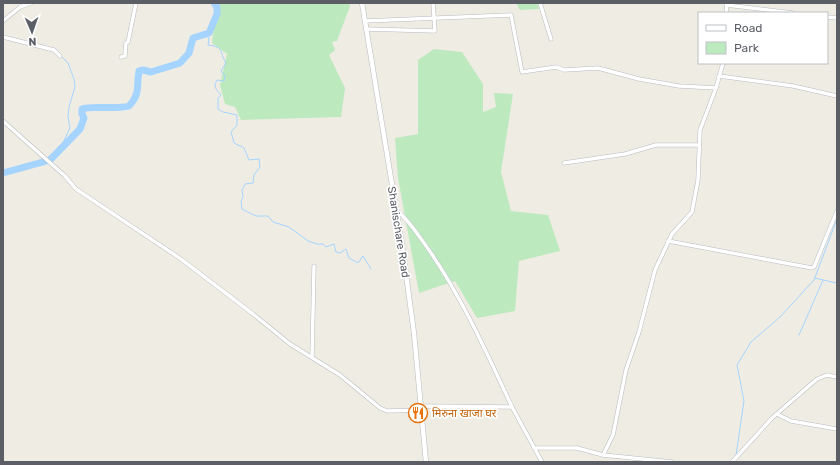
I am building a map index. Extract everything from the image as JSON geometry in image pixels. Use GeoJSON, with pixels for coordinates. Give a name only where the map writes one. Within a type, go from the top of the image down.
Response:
{"type":"FeatureCollection","features":[{"type":"Feature","properties":{"kind":"street"},"geometry":{"type":"LineString","coordinates":[[3,21],[20,7],[31,3]]}},
{"type":"Feature","properties":{"kind":"street"},"geometry":{"type":"LineString","coordinates":[[121,57],[125,56],[126,43],[128,42],[136,3]]}},
{"type":"Feature","properties":{"kind":"street","name":"Shanischare Road"},"geometry":{"type":"LineString","coordinates":[[362,3],[414,333],[426,462]]}},
{"type":"Feature","properties":{"kind":"street"},"geometry":{"type":"LineString","coordinates":[[366,30],[435,31],[433,3]]}},
{"type":"Feature","properties":{"kind":"street"},"geometry":{"type":"LineString","coordinates":[[540,3],[551,39]]}},
{"type":"Feature","properties":{"kind":"street"},"geometry":{"type":"LineString","coordinates":[[727,4],[786,12]]}},
{"type":"Feature","properties":{"kind":"street"},"geometry":{"type":"LineString","coordinates":[[365,21],[511,15],[522,72],[556,67],[564,70],[598,68],[638,79],[679,86],[716,88]]}},
{"type":"Feature","properties":{"kind":"street"},"geometry":{"type":"LineString","coordinates":[[3,37],[54,50],[60,56]]}},
{"type":"Feature","properties":{"kind":"street"},"geometry":{"type":"LineString","coordinates":[[603,455],[613,435],[626,370],[639,332],[651,282],[668,241],[692,212],[698,180],[700,130],[716,88],[723,64]]}},
{"type":"Feature","properties":{"kind":"street"},"geometry":{"type":"LineString","coordinates":[[719,76],[793,86],[837,96]]}},
{"type":"Feature","properties":{"kind":"street"},"geometry":{"type":"LineString","coordinates":[[3,121],[65,176],[76,189],[181,259],[254,314],[290,344],[340,375],[380,408],[387,411],[422,408],[512,407]]}},
{"type":"Feature","properties":{"kind":"street"},"geometry":{"type":"LineString","coordinates":[[564,163],[625,154],[656,145],[699,145]]}},
{"type":"Feature","properties":{"kind":"street"},"geometry":{"type":"LineString","coordinates":[[395,210],[419,236],[438,263],[474,328],[512,407],[542,462]]}},
{"type":"Feature","properties":{"kind":"street"},"geometry":{"type":"LineString","coordinates":[[668,241],[812,268],[837,211]]}},
{"type":"Feature","properties":{"kind":"street"},"geometry":{"type":"LineString","coordinates":[[312,357],[314,266]]}},
{"type":"Feature","properties":{"kind":"street"},"geometry":{"type":"LineString","coordinates":[[732,462],[777,414],[817,379],[827,375],[837,377]]}},
{"type":"Feature","properties":{"kind":"street"},"geometry":{"type":"LineString","coordinates":[[777,414],[791,421],[837,429]]}},
{"type":"Feature","properties":{"kind":"street"},"geometry":{"type":"LineString","coordinates":[[534,448],[577,448],[603,455],[672,462]]}},
{"type":"Feature","properties":{"kind":"green space"},"geometry":{"type":"Polygon","coordinates":[[[216,3],[349,3],[350,6],[337,41],[332,42],[335,50],[329,55],[345,88],[341,117],[241,120],[235,107],[225,104],[220,85],[227,54],[212,43],[216,3]]]}},
{"type":"Feature","properties":{"kind":"green space"},"geometry":{"type":"Polygon","coordinates":[[[516,3],[537,3],[539,9],[520,10],[516,3]]]}},
{"type":"Feature","properties":{"kind":"green space"},"geometry":{"type":"Polygon","coordinates":[[[434,49],[462,52],[483,84],[483,112],[496,107],[494,93],[513,94],[501,172],[511,211],[548,215],[560,251],[519,261],[515,311],[477,318],[455,281],[419,293],[398,178],[395,138],[418,134],[418,60],[434,49]]]}},
{"type":"Feature","properties":{"kind":"waterway"},"geometry":{"type":"LineString","coordinates":[[3,173],[50,160],[80,129],[84,118],[82,109],[91,107],[117,108],[129,106],[137,93],[139,71],[143,70],[151,72],[180,63],[189,53],[193,38],[209,33],[217,14],[217,7],[214,3]]}},
{"type":"Feature","properties":{"kind":"waterway"},"geometry":{"type":"LineString","coordinates":[[205,35],[209,38],[208,45],[217,47],[221,51],[226,63],[221,71],[225,76],[224,81],[217,80],[215,84],[216,89],[221,95],[218,98],[218,109],[223,112],[237,115],[237,125],[231,132],[234,143],[244,148],[249,160],[259,159],[260,167],[254,175],[253,183],[245,184],[242,190],[242,209],[256,216],[268,216],[273,222],[289,227],[308,241],[323,244],[326,247],[334,244],[336,252],[340,253],[346,249],[349,258],[358,263],[363,256],[371,269]]}},
{"type":"Feature","properties":{"kind":"waterway"},"geometry":{"type":"LineString","coordinates":[[59,151],[70,128],[68,117],[69,107],[75,87],[74,79],[68,63],[62,57]]}},
{"type":"Feature","properties":{"kind":"waterway"},"geometry":{"type":"LineString","coordinates":[[736,455],[744,401],[737,365],[751,342],[780,317],[814,280],[837,219]]}},
{"type":"Feature","properties":{"kind":"waterway"},"geometry":{"type":"LineString","coordinates":[[815,278],[836,283]]}},
{"type":"Feature","properties":{"kind":"waterway"},"geometry":{"type":"LineString","coordinates":[[799,335],[823,280]]}},
{"type":"Feature","properties":{"kind":"place","name":"मिरुना खाजा घर"},"geometry":{"type":"Point","coordinates":[418,413]}}]}
